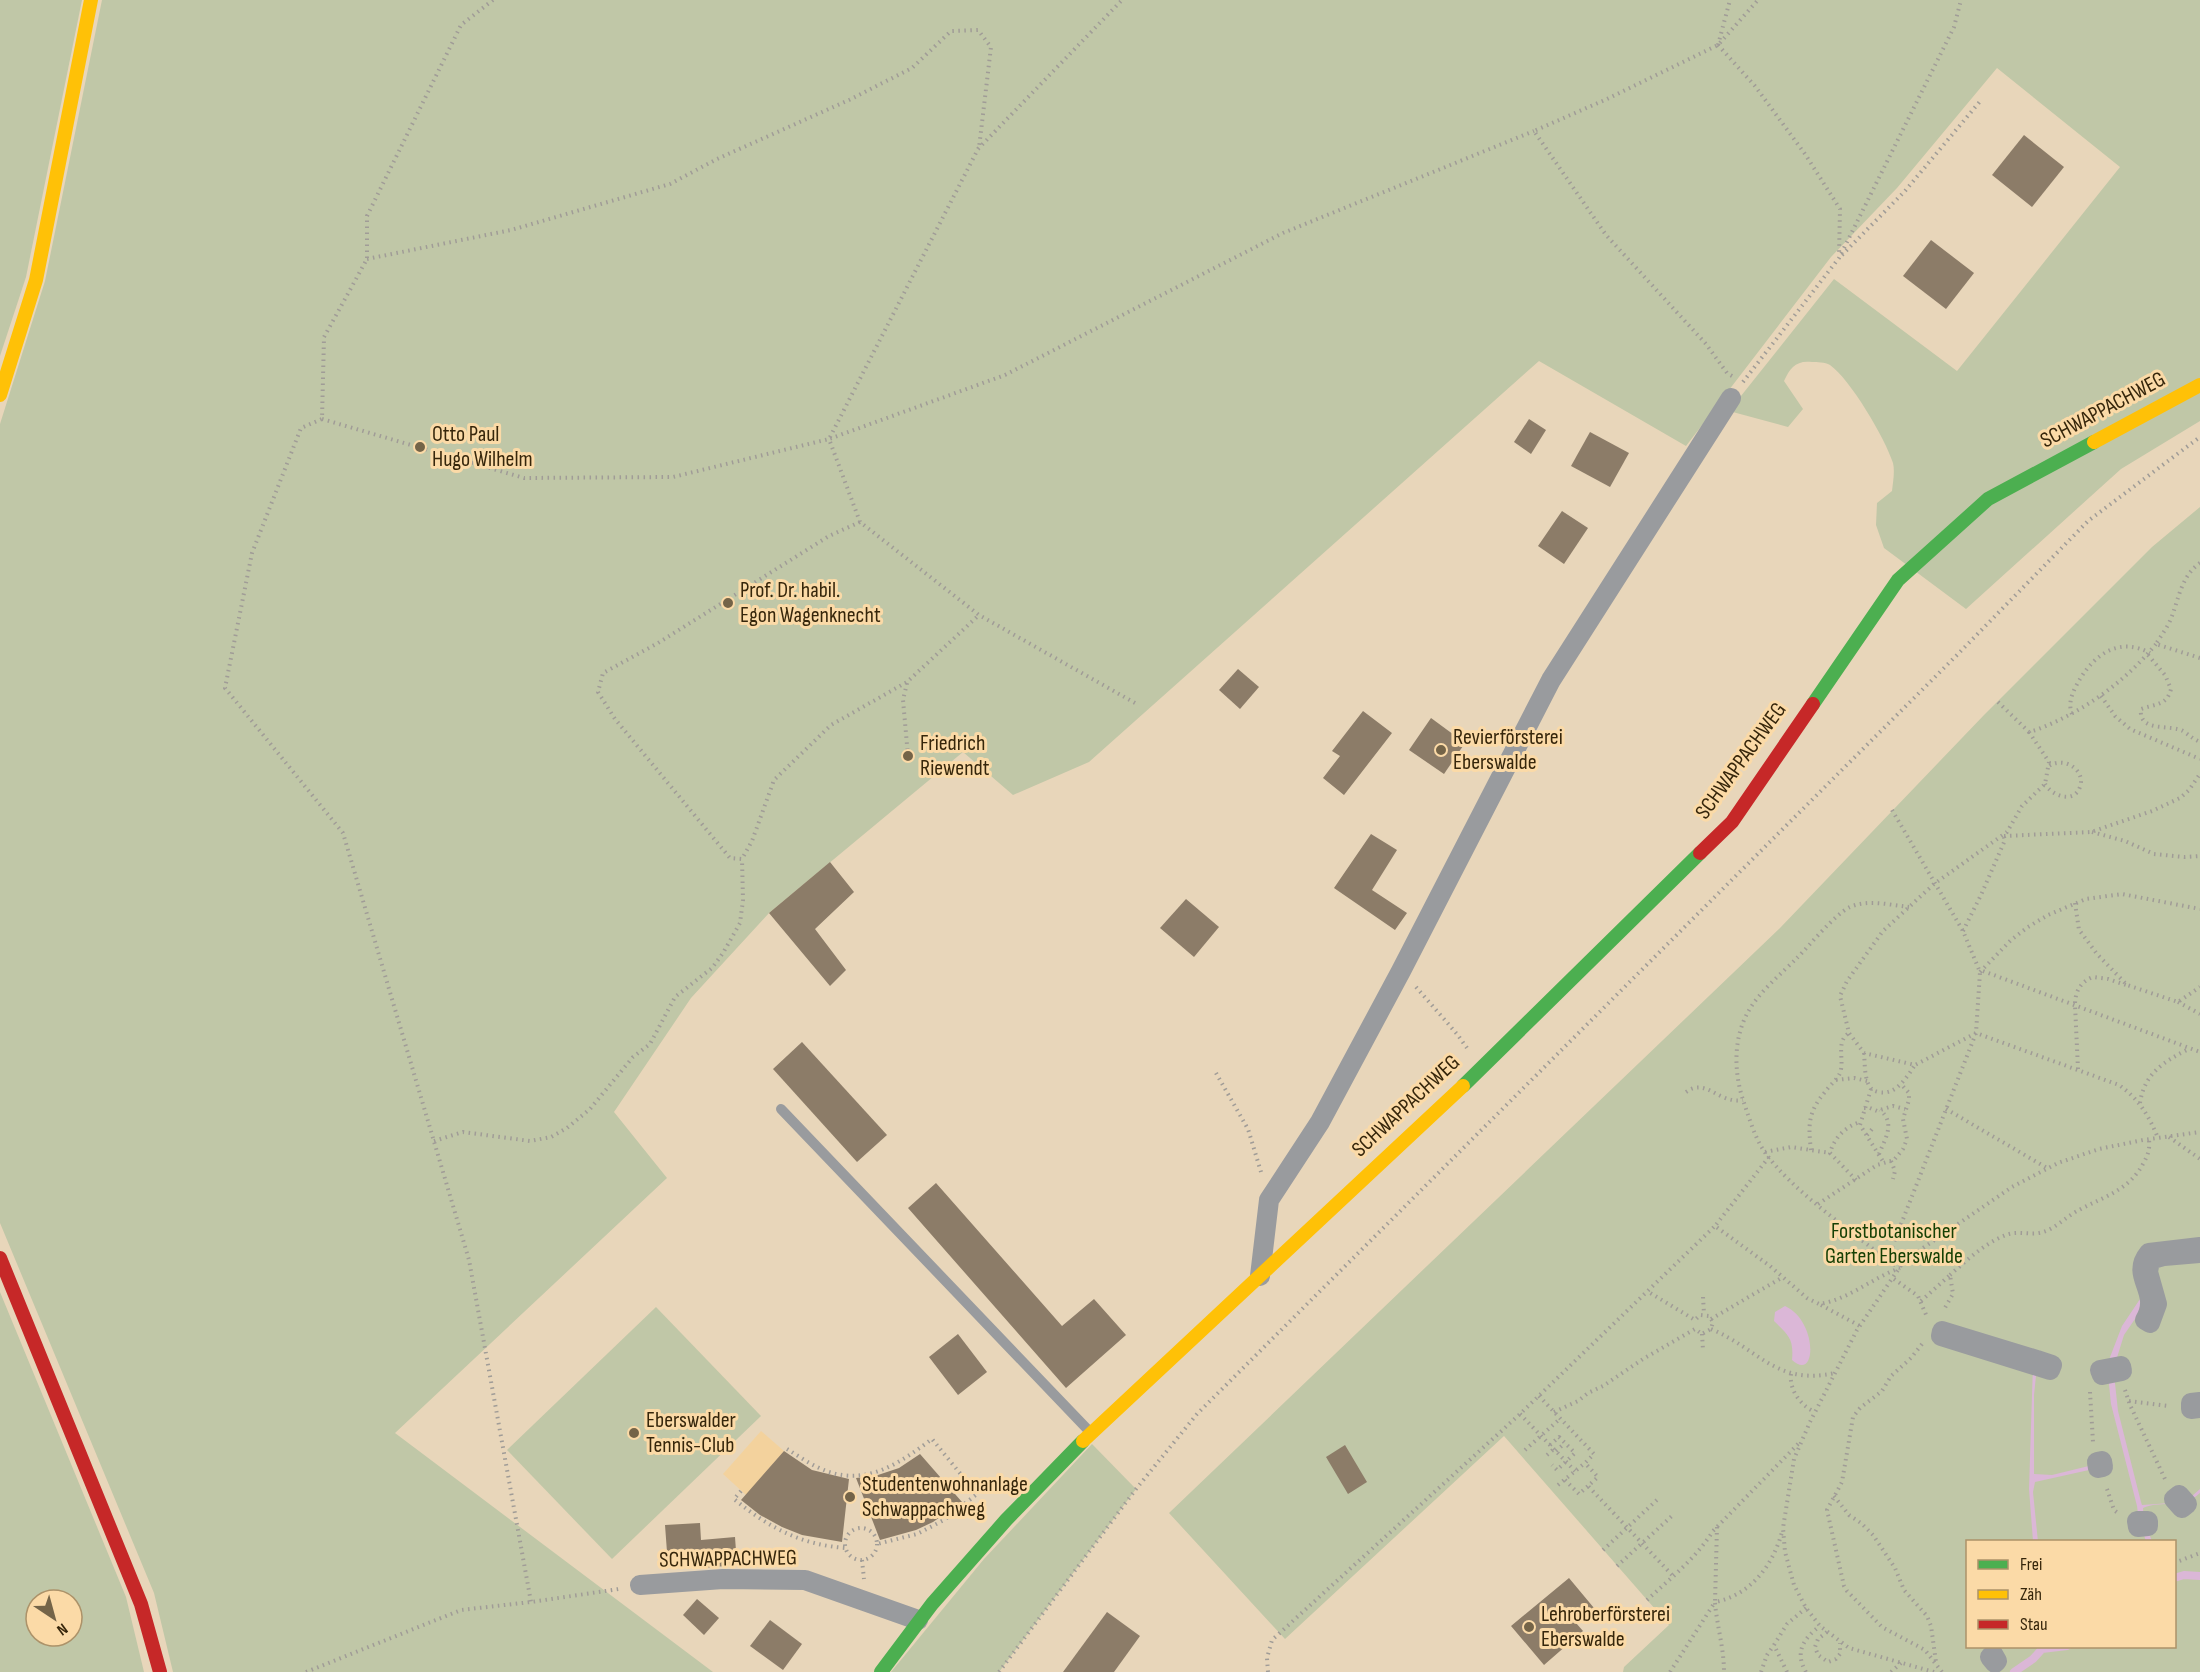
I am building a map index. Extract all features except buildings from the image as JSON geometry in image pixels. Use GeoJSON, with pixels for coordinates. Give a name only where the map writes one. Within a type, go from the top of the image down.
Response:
{"type":"FeatureCollection","features":[{"type":"Feature","properties":{"kind":"street"},"geometry":{"type":"LineString","coordinates":[[0,395],[36,280],[91,0]]}},
{"type":"Feature","properties":{"kind":"street","name":"SCHWAPPACHWEG"},"geometry":{"type":"LineString","coordinates":[[881,1672],[918,1620],[1006,1520],[1092,1433],[1481,1069],[1732,822],[1898,580],[1988,499],[2200,385]]}},
{"type":"Feature","properties":{"kind":"street","name":"SCHWAPPACHWEG"},"geometry":{"type":"LineString","coordinates":[[1260,1276],[1269,1200],[1320,1122],[1401,971],[1551,680],[1733,388]]}},
{"type":"Feature","properties":{"kind":"street"},"geometry":{"type":"LineString","coordinates":[[2200,1247],[2149,1253],[2145,1257],[2142,1268],[2152,1305],[2145,1320],[2150,1323],[2157,1304],[2148,1272],[2150,1260],[2164,1256],[2200,1253]]}},
{"type":"Feature","properties":{"kind":"street"},"geometry":{"type":"LineString","coordinates":[[0,1258],[141,1604],[160,1672]]}},
{"type":"Feature","properties":{"kind":"street","name":"SCHWAPPACHWEG"},"geometry":{"type":"LineString","coordinates":[[640,1585],[723,1580],[805,1580],[918,1620]]}},
{"type":"Feature","properties":{"kind":"lane"},"geometry":{"type":"LineString","coordinates":[[782,1109],[1092,1433]]}},
{"type":"Feature","properties":{"kind":"path"},"geometry":{"type":"LineString","coordinates":[[322,419],[324,337],[366,259],[367,216],[461,25],[493,0]]}},
{"type":"Feature","properties":{"kind":"path"},"geometry":{"type":"LineString","coordinates":[[1122,0],[978,149],[829,439],[860,522],[979,615],[1135,703]]}},
{"type":"Feature","properties":{"kind":"path"},"geometry":{"type":"LineString","coordinates":[[1718,45],[1730,0]]}},
{"type":"Feature","properties":{"kind":"path"},"geometry":{"type":"LineString","coordinates":[[531,1602],[469,1260],[343,833],[225,688],[252,553],[301,428],[322,419],[524,478],[673,477],[829,439],[1005,375],[1283,233],[1607,99],[1718,45],[1758,0]]}},
{"type":"Feature","properties":{"kind":"path"},"geometry":{"type":"LineString","coordinates":[[1839,258],[1954,27],[1961,0]]}},
{"type":"Feature","properties":{"kind":"path"},"geometry":{"type":"LineString","coordinates":[[366,259],[511,230],[670,184],[717,159],[912,69],[951,31],[978,30],[991,47],[978,149]]}},
{"type":"Feature","properties":{"kind":"path"},"geometry":{"type":"LineString","coordinates":[[1718,45],[1755,86],[1805,154],[1840,209],[1839,258]]}},
{"type":"Feature","properties":{"kind":"path"},"geometry":{"type":"LineString","coordinates":[[1534,131],[1606,235],[1706,344],[1727,373],[1733,388],[1839,258],[1905,191],[1982,99]]}},
{"type":"Feature","properties":{"kind":"path"},"geometry":{"type":"LineString","coordinates":[[999,1672],[1136,1489],[1197,1414],[1966,646],[2088,521],[2200,437]]}},
{"type":"Feature","properties":{"kind":"path"},"geometry":{"type":"LineString","coordinates":[[742,859],[730,858],[615,718],[598,692],[603,674],[658,643],[829,536],[860,522]]}},
{"type":"Feature","properties":{"kind":"path"},"geometry":{"type":"LineString","coordinates":[[2029,732],[2072,714],[2101,696],[2149,654],[2169,623],[2189,572],[2200,563]]}},
{"type":"Feature","properties":{"kind":"path"},"geometry":{"type":"LineString","coordinates":[[434,1141],[463,1132],[530,1141],[551,1137],[567,1128],[590,1109],[633,1057],[650,1044],[675,997],[712,968],[740,923],[743,900],[742,859],[752,841],[774,780],[831,725],[907,682],[979,615]]}},
{"type":"Feature","properties":{"kind":"path"},"geometry":{"type":"LineString","coordinates":[[2156,645],[2200,658]]}},
{"type":"Feature","properties":{"kind":"path"},"geometry":{"type":"LineString","coordinates":[[2072,714],[2070,703],[2076,685],[2087,667],[2097,657],[2122,646],[2140,648],[2149,654],[2165,675],[2171,689],[2168,698],[2163,702],[2141,709],[2140,717],[2143,721],[2162,729],[2182,730],[2200,742]]}},
{"type":"Feature","properties":{"kind":"path"},"geometry":{"type":"LineString","coordinates":[[907,682],[903,700],[908,756]]}},
{"type":"Feature","properties":{"kind":"path"},"geometry":{"type":"LineString","coordinates":[[2101,696],[2115,716],[2130,729],[2200,759]]}},
{"type":"Feature","properties":{"kind":"path"},"geometry":{"type":"LineString","coordinates":[[1830,1153],[1841,1133],[1860,1122],[1868,1109],[1871,1089],[1864,1053],[1849,1033],[1840,996],[1847,981],[1883,931],[1934,884],[2004,836],[2011,828],[2022,806],[2045,784],[2049,767],[2046,756],[2029,732],[1998,702]]}},
{"type":"Feature","properties":{"kind":"path"},"geometry":{"type":"LineString","coordinates":[[2045,784],[2053,793],[2062,797],[2075,793],[2081,784],[2076,771],[2070,764],[2056,762],[2049,767]]}},
{"type":"Feature","properties":{"kind":"path"},"geometry":{"type":"LineString","coordinates":[[2004,836],[2091,832],[2152,811],[2180,798],[2200,774]]}},
{"type":"Feature","properties":{"kind":"path"},"geometry":{"type":"LineString","coordinates":[[1887,1260],[1976,1033],[1981,971],[1963,931],[1892,810]]}},
{"type":"Feature","properties":{"kind":"path"},"geometry":{"type":"LineString","coordinates":[[2091,832],[2125,841],[2154,854],[2200,856]]}},
{"type":"Feature","properties":{"kind":"path"},"geometry":{"type":"LineString","coordinates":[[1963,931],[2002,847],[2004,836]]}},
{"type":"Feature","properties":{"kind":"path"},"geometry":{"type":"LineString","coordinates":[[1981,971],[2011,940],[2028,927],[2075,903],[2121,894],[2200,909]]}},
{"type":"Feature","properties":{"kind":"path"},"geometry":{"type":"LineString","coordinates":[[1819,1304],[1847,1295],[1900,1268],[1818,1204],[1777,1167],[1765,1152],[1754,1131],[1737,1081],[1736,1056],[1741,1028],[1748,1011],[1760,997],[1848,908],[1876,903],[1909,907]]}},
{"type":"Feature","properties":{"kind":"path"},"geometry":{"type":"LineString","coordinates":[[2075,903],[2079,930],[2097,954],[2127,985]]}},
{"type":"Feature","properties":{"kind":"path"},"geometry":{"type":"LineString","coordinates":[[1401,971],[1457,1034],[1481,1069]]}},
{"type":"Feature","properties":{"kind":"path"},"geometry":{"type":"LineString","coordinates":[[1981,971],[2200,1052]]}},
{"type":"Feature","properties":{"kind":"path"},"geometry":{"type":"LineString","coordinates":[[2078,1069],[2075,996],[2079,987],[2089,979],[2099,977],[2127,985],[2178,1002],[2200,1014]]}},
{"type":"Feature","properties":{"kind":"path"},"geometry":{"type":"LineString","coordinates":[[2178,1002],[2200,987]]}},
{"type":"Feature","properties":{"kind":"path"},"geometry":{"type":"LineString","coordinates":[[1811,1150],[1809,1124],[1811,1111],[1840,1071],[1842,1041],[1849,1033]]}},
{"type":"Feature","properties":{"kind":"path"},"geometry":{"type":"LineString","coordinates":[[1871,1089],[1888,1092],[1895,1090],[1915,1065],[1976,1033],[2119,1085],[2139,1103],[2150,1119],[2158,1138]]}},
{"type":"Feature","properties":{"kind":"path"},"geometry":{"type":"LineString","coordinates":[[2139,1103],[2149,1076],[2160,1066],[2190,1048]]}},
{"type":"Feature","properties":{"kind":"path"},"geometry":{"type":"LineString","coordinates":[[1864,1053],[1915,1065]]}},
{"type":"Feature","properties":{"kind":"path"},"geometry":{"type":"LineString","coordinates":[[1215,1073],[1248,1129],[1263,1179]]}},
{"type":"Feature","properties":{"kind":"path"},"geometry":{"type":"LineString","coordinates":[[1834,1080],[1854,1078],[1868,1081]]}},
{"type":"Feature","properties":{"kind":"path"},"geometry":{"type":"LineString","coordinates":[[1818,1204],[1897,1157],[1907,1140],[1903,1119],[1909,1093],[1901,1084]]}},
{"type":"Feature","properties":{"kind":"path"},"geometry":{"type":"LineString","coordinates":[[1686,1092],[1694,1087],[1702,1087],[1729,1100],[1743,1100]]}},
{"type":"Feature","properties":{"kind":"path"},"geometry":{"type":"LineString","coordinates":[[1868,1109],[1880,1110],[1893,1106],[1905,1109]]}},
{"type":"Feature","properties":{"kind":"path"},"geometry":{"type":"LineString","coordinates":[[1946,1109],[2048,1169]]}},
{"type":"Feature","properties":{"kind":"path"},"geometry":{"type":"LineString","coordinates":[[1879,1154],[1888,1130],[1887,1118],[1880,1110]]}},
{"type":"Feature","properties":{"kind":"path"},"geometry":{"type":"LineString","coordinates":[[1860,1122],[1884,1163]]}},
{"type":"Feature","properties":{"kind":"path"},"geometry":{"type":"LineString","coordinates":[[1867,1135],[1873,1128]]}},
{"type":"Feature","properties":{"kind":"path"},"geometry":{"type":"LineString","coordinates":[[2169,1137],[2200,1159]]}},
{"type":"Feature","properties":{"kind":"path"},"geometry":{"type":"LineString","coordinates":[[1921,1301],[1979,1250],[1995,1240],[2014,1232],[2046,1232],[2077,1211],[2110,1196],[2127,1185],[2136,1176],[2148,1155],[2150,1140]]}},
{"type":"Feature","properties":{"kind":"path"},"geometry":{"type":"LineString","coordinates":[[1765,1152],[1785,1147],[1830,1153],[1856,1180]]}},
{"type":"Feature","properties":{"kind":"path"},"geometry":{"type":"LineString","coordinates":[[1268,1672],[1267,1658],[1272,1640],[1520,1414],[1715,1226],[1769,1157]]}},
{"type":"Feature","properties":{"kind":"path"},"geometry":{"type":"LineString","coordinates":[[1891,1161],[1895,1171],[1893,1179]]}},
{"type":"Feature","properties":{"kind":"path"},"geometry":{"type":"LineString","coordinates":[[1715,1226],[1770,1266],[1807,1298],[1860,1326]]}},
{"type":"Feature","properties":{"kind":"path"},"geometry":{"type":"LineString","coordinates":[[1939,1314],[1949,1304],[1953,1294],[1950,1275]]}},
{"type":"Feature","properties":{"kind":"path"},"geometry":{"type":"LineString","coordinates":[[1711,1318],[1783,1277]]}},
{"type":"Feature","properties":{"kind":"path"},"geometry":{"type":"LineString","coordinates":[[1894,1279],[1915,1293],[1934,1330],[1911,1358],[1891,1376],[1882,1391],[1860,1408],[1853,1417],[1842,1482],[1827,1510],[1828,1519],[1831,1535],[1837,1548],[1844,1586],[1882,1627],[1925,1650],[1942,1672]]}},
{"type":"Feature","properties":{"kind":"path"},"geometry":{"type":"LineString","coordinates":[[1647,1291],[1695,1320]]}},
{"type":"Feature","properties":{"kind":"path"},"geometry":{"type":"LineString","coordinates":[[1703,1297],[1704,1314]]}},
{"type":"Feature","properties":{"kind":"path"},"geometry":{"type":"LineString","coordinates":[[1695,1320],[1704,1314]]}},
{"type":"Feature","properties":{"kind":"path"},"geometry":{"type":"LineString","coordinates":[[1702,1334],[1711,1329],[1713,1322],[1704,1314]]}},
{"type":"Feature","properties":{"kind":"path"},"geometry":{"type":"LineString","coordinates":[[1695,1320],[1695,1329]]}},
{"type":"Feature","properties":{"kind":"path"},"geometry":{"type":"LineString","coordinates":[[1695,1329],[1702,1334]]}},
{"type":"Feature","properties":{"kind":"path"},"geometry":{"type":"LineString","coordinates":[[1554,1412],[1604,1386],[1643,1359],[1695,1329]]}},
{"type":"Feature","properties":{"kind":"path"},"geometry":{"type":"LineString","coordinates":[[1711,1329],[1791,1374],[1813,1377],[1835,1373]]}},
{"type":"Feature","properties":{"kind":"path"},"geometry":{"type":"LineString","coordinates":[[1702,1334],[1703,1350]]}},
{"type":"Feature","properties":{"kind":"path"},"geometry":{"type":"LineString","coordinates":[[2101,1373],[2085,1377],[2089,1386],[2092,1440],[2114,1509],[2130,1523],[2138,1524]]}},
{"type":"Feature","properties":{"kind":"path"},"geometry":{"type":"LineString","coordinates":[[1791,1374],[1791,1387],[1808,1409],[1815,1412]]}},
{"type":"Feature","properties":{"kind":"path"},"geometry":{"type":"LineString","coordinates":[[2124,1382],[2128,1401],[2169,1487],[2177,1498]]}},
{"type":"Feature","properties":{"kind":"path"},"geometry":{"type":"LineString","coordinates":[[1539,1396],[1594,1454],[1558,1485]]}},
{"type":"Feature","properties":{"kind":"path"},"geometry":{"type":"LineString","coordinates":[[2128,1401],[2170,1406],[2197,1406]]}},
{"type":"Feature","properties":{"kind":"path"},"geometry":{"type":"LineString","coordinates":[[1520,1414],[1575,1471]]}},
{"type":"Feature","properties":{"kind":"path"},"geometry":{"type":"LineString","coordinates":[[1525,1450],[1560,1418]]}},
{"type":"Feature","properties":{"kind":"path"},"geometry":{"type":"LineString","coordinates":[[1547,1455],[1559,1437],[1575,1453],[1557,1470],[1552,1465]]}},
{"type":"Feature","properties":{"kind":"path"},"geometry":{"type":"LineString","coordinates":[[787,1449],[828,1472],[846,1475],[880,1471],[897,1464],[932,1439],[977,1494],[944,1520],[917,1534],[877,1544]]}},
{"type":"Feature","properties":{"kind":"path"},"geometry":{"type":"LineString","coordinates":[[1647,1600],[1802,1441]]}},
{"type":"Feature","properties":{"kind":"path"},"geometry":{"type":"LineString","coordinates":[[1553,1448],[1565,1443]]}},
{"type":"Feature","properties":{"kind":"path"},"geometry":{"type":"LineString","coordinates":[[1565,1479],[1579,1494],[1598,1478],[1585,1463]]}},
{"type":"Feature","properties":{"kind":"path"},"geometry":{"type":"LineString","coordinates":[[1588,1486],[1673,1575]]}},
{"type":"Feature","properties":{"kind":"path"},"geometry":{"type":"LineString","coordinates":[[741,1491],[734,1499],[759,1520],[781,1532],[828,1547],[846,1548]]}},
{"type":"Feature","properties":{"kind":"path"},"geometry":{"type":"LineString","coordinates":[[1834,1496],[1849,1515],[1861,1522],[1873,1535],[1895,1568],[1904,1590],[1927,1616],[1931,1626],[1936,1663]]}},
{"type":"Feature","properties":{"kind":"path"},"geometry":{"type":"LineString","coordinates":[[1603,1550],[1658,1499]]}},
{"type":"Feature","properties":{"kind":"path"},"geometry":{"type":"LineString","coordinates":[[1617,1566],[1673,1515]]}},
{"type":"Feature","properties":{"kind":"path"},"geometry":{"type":"LineString","coordinates":[[1717,1527],[1716,1623],[1723,1653],[1724,1672]]}},
{"type":"Feature","properties":{"kind":"path"},"geometry":{"type":"LineString","coordinates":[[860,1528],[874,1534],[877,1544],[877,1549],[871,1557],[862,1560],[852,1557],[846,1548],[847,1537],[860,1528]]}},
{"type":"Feature","properties":{"kind":"path"},"geometry":{"type":"LineString","coordinates":[[1670,1672],[1715,1602],[1747,1588],[1761,1575],[1778,1546],[1783,1528]]}},
{"type":"Feature","properties":{"kind":"path"},"geometry":{"type":"LineString","coordinates":[[2176,1563],[2200,1553]]}},
{"type":"Feature","properties":{"kind":"path"},"geometry":{"type":"LineString","coordinates":[[306,1672],[461,1611],[640,1585]]}},
{"type":"Feature","properties":{"kind":"path"},"geometry":{"type":"LineString","coordinates":[[1761,1672],[1767,1655],[1787,1624],[1806,1608]]}},
{"type":"Feature","properties":{"kind":"path"},"geometry":{"type":"LineString","coordinates":[[1806,1672],[1800,1658],[1801,1649],[1804,1640],[1820,1626]]}},
{"type":"Feature","properties":{"kind":"path"},"geometry":{"type":"LineString","coordinates":[[1827,1632],[1818,1639],[1815,1647],[1818,1655],[1825,1660],[1832,1661],[1839,1657],[1840,1642]]}},
{"type":"Feature","properties":{"kind":"path"},"geometry":{"type":"LineString","coordinates":[[1774,1645],[1787,1672]]}},
{"type":"Feature","properties":{"kind":"path"},"geometry":{"type":"LineString","coordinates":[[1849,1648],[1934,1672]]}},
{"type":"Feature","properties":{"kind":"path"},"geometry":{"type":"LineString","coordinates":[[1891,1672],[1902,1662]]}},
{"type":"Feature","properties":{"kind":"shaded area"},"geometry":{"type":"Polygon","coordinates":[[[2148,1292],[2150,1297],[2124,1335],[2115,1364],[2118,1411],[2142,1505],[2184,1502],[2143,1508],[2144,1521],[2152,1540],[2146,1540],[2139,1521],[2111,1404],[2107,1365],[2122,1326],[2140,1299],[2148,1292]]]}},
{"type":"Feature","properties":{"kind":"shaded area"},"geometry":{"type":"Polygon","coordinates":[[[1785,1306],[1804,1324],[1808,1336],[1809,1357],[1806,1363],[1800,1365],[1792,1360],[1791,1342],[1774,1321],[1775,1312],[1785,1306]]]}},
{"type":"Feature","properties":{"kind":"shaded area"},"geometry":{"type":"Polygon","coordinates":[[[2033,1364],[2037,1366],[2034,1395],[2034,1474],[2052,1475],[2097,1464],[2098,1468],[2035,1482],[2033,1492],[2038,1540],[2033,1540],[2029,1489],[2033,1364]]]}},
{"type":"Feature","properties":{"kind":"shaded area"},"geometry":{"type":"Polygon","coordinates":[[[761,1431],[784,1451],[746,1495],[723,1474],[761,1431]]]}},
{"type":"Feature","properties":{"kind":"shaded area"},"geometry":{"type":"Polygon","coordinates":[[[2200,1489],[2200,1493],[2185,1502],[2200,1489]]]}},
{"type":"Feature","properties":{"kind":"green space"},"geometry":{"type":"Polygon","coordinates":[[[0,0],[82,0],[26,277],[0,356],[0,0]]]}},
{"type":"Feature","properties":{"kind":"green space"},"geometry":{"type":"Polygon","coordinates":[[[102,0],[2200,0],[2200,421],[2121,469],[1966,609],[1884,548],[1876,525],[1877,503],[1892,491],[1893,463],[1883,439],[1866,410],[1847,383],[1830,365],[1821,362],[1802,362],[1789,372],[1784,381],[1803,409],[1788,427],[1729,411],[1834,279],[1957,371],[2120,167],[1997,68],[1897,188],[1831,257],[1686,446],[1539,361],[1089,762],[1013,795],[963,752],[769,913],[691,998],[614,1112],[667,1178],[395,1433],[713,1672],[173,1672],[154,1593],[0,1223],[0,424],[45,281],[102,0]]]}},
{"type":"Feature","properties":{"kind":"green space","name":"Forstbotanischer Garten Eberswalde"},"geometry":{"type":"Polygon","coordinates":[[[2200,507],[2200,1672],[1623,1672],[1624,1667],[1669,1625],[1504,1436],[1285,1639],[1169,1513],[1780,928],[1984,715],[2152,547],[2200,507]]]}},
{"type":"Feature","properties":{"kind":"green space"},"geometry":{"type":"Polygon","coordinates":[[[0,1292],[126,1597],[144,1672],[0,1672],[0,1292]]]}},
{"type":"Feature","properties":{"kind":"green space","name":"Eberswalder Tennis-Club"},"geometry":{"type":"Polygon","coordinates":[[[656,1307],[761,1416],[612,1559],[507,1450],[656,1307]]]}},
{"type":"Feature","properties":{"kind":"green space"},"geometry":{"type":"Polygon","coordinates":[[[1092,1444],[1136,1489],[999,1672],[891,1672],[984,1559],[1092,1444]]]}},
{"type":"Feature","properties":{"kind":"waterway"},"geometry":{"type":"LineString","coordinates":[[2176,1577],[2184,1575],[2200,1576]]}},
{"type":"Feature","properties":{"kind":"waterway"},"geometry":{"type":"LineString","coordinates":[[2014,1672],[2033,1659],[2042,1649],[2050,1648]]}},
{"type":"Feature","properties":{"kind":"traffic: fast"},"geometry":{"type":"LineString","coordinates":[[1813,704],[1898,580],[1988,499],[2094,442]]}},
{"type":"Feature","properties":{"kind":"traffic: fast"},"geometry":{"type":"LineString","coordinates":[[1463,1086],[1700,853]]}},
{"type":"Feature","properties":{"kind":"traffic: fast"},"geometry":{"type":"LineString","coordinates":[[881,1672],[932,1604],[1006,1520],[1083,1441]]}},
{"type":"Feature","properties":{"kind":"traffic: slow"},"geometry":{"type":"LineString","coordinates":[[0,395],[36,280],[91,0]]}},
{"type":"Feature","properties":{"kind":"traffic: slow"},"geometry":{"type":"LineString","coordinates":[[2094,442],[2200,385]]}},
{"type":"Feature","properties":{"kind":"traffic: slow"},"geometry":{"type":"LineString","coordinates":[[1083,1441],[1463,1086]]}},
{"type":"Feature","properties":{"kind":"traffic: jam"},"geometry":{"type":"LineString","coordinates":[[1700,853],[1732,822],[1813,704]]}},
{"type":"Feature","properties":{"kind":"traffic: jam"},"geometry":{"type":"LineString","coordinates":[[0,1258],[141,1604],[160,1672]]}},
{"type":"Feature","properties":{"kind":"place","name":"Otto Paul Hugo Wilhelm"},"geometry":{"type":"Point","coordinates":[420,447]}},
{"type":"Feature","properties":{"kind":"place","name":"Prof. Dr. habil. Egon Wagenknecht"},"geometry":{"type":"Point","coordinates":[728,603]}},
{"type":"Feature","properties":{"kind":"place","name":"Revierförsterei Eberswalde"},"geometry":{"type":"Point","coordinates":[1441,750]}},
{"type":"Feature","properties":{"kind":"place","name":"Friedrich Riewendt"},"geometry":{"type":"Point","coordinates":[908,756]}},
{"type":"Feature","properties":{"kind":"place","name":"Eberswalder Tennis-Club"},"geometry":{"type":"Point","coordinates":[634,1433]}},
{"type":"Feature","properties":{"kind":"place","name":"Studentenwohnanlage Schwappachweg"},"geometry":{"type":"Point","coordinates":[850,1497]}},
{"type":"Feature","properties":{"kind":"place","name":"Lehroberförsterei Eberswalde"},"geometry":{"type":"Point","coordinates":[1529,1627]}}]}
